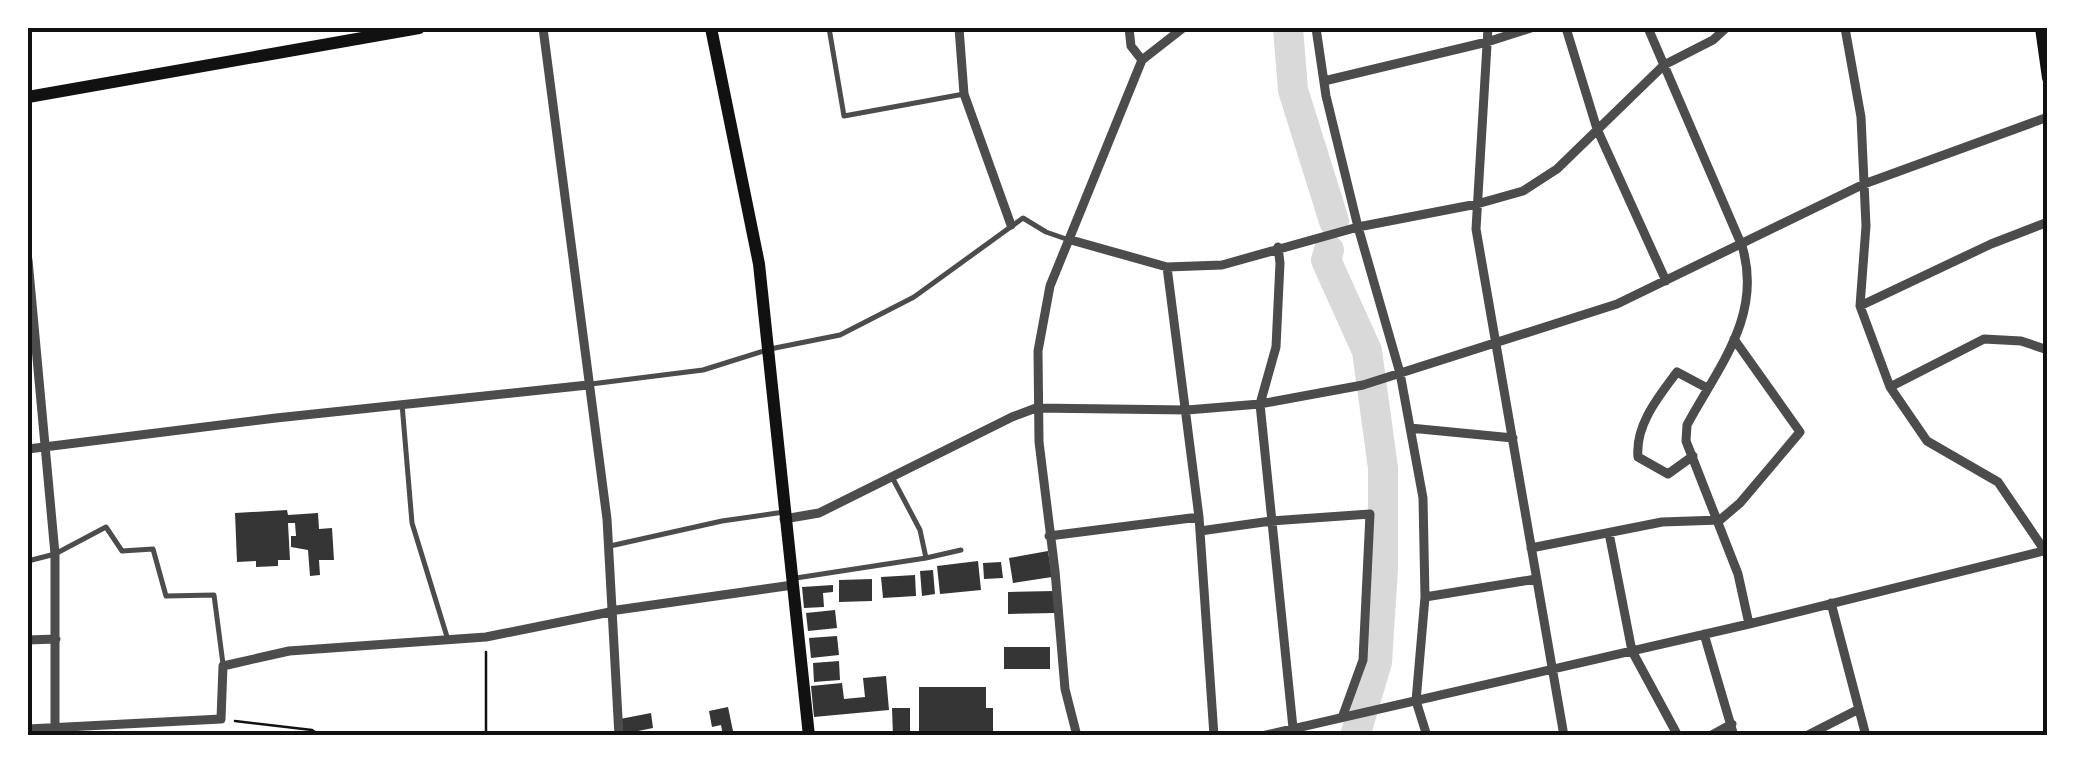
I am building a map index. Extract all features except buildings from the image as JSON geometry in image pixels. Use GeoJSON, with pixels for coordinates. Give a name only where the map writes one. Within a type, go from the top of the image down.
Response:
{"type":"FeatureCollection","features":[{"type":"Feature","properties":{"kind":"main road"},"geometry":{"type":"LineString","coordinates":[[28,97],[420,28]]}},
{"type":"Feature","properties":{"kind":"main road"},"geometry":{"type":"LineString","coordinates":[[711,28],[759,264],[809,736]]}},
{"type":"Feature","properties":{"kind":"main road"},"geometry":{"type":"LineString","coordinates":[[2041,28],[2048,78]]}},
{"type":"Feature","properties":{"kind":"street"},"geometry":{"type":"LineString","coordinates":[[543,28],[607,519],[619,736]]}},
{"type":"Feature","properties":{"kind":"street"},"geometry":{"type":"LineString","coordinates":[[958,28],[964,94],[1011,225]]}},
{"type":"Feature","properties":{"kind":"street"},"geometry":{"type":"LineString","coordinates":[[1129,28],[1130,46],[1142,60]]}},
{"type":"Feature","properties":{"kind":"street"},"geometry":{"type":"LineString","coordinates":[[1077,736],[1065,688],[1036,408],[1038,351],[1050,286],[1142,60],[1183,28]]}},
{"type":"Feature","properties":{"kind":"street"},"geometry":{"type":"LineString","coordinates":[[1316,28],[1324,82],[1358,227],[1400,373],[1423,498],[1426,597],[1416,701],[1427,736]]}},
{"type":"Feature","properties":{"kind":"street"},"geometry":{"type":"LineString","coordinates":[[1488,28],[1476,229],[1564,736]]}},
{"type":"Feature","properties":{"kind":"street"},"geometry":{"type":"LineString","coordinates":[[1324,82],[1531,28]]}},
{"type":"Feature","properties":{"kind":"street"},"geometry":{"type":"LineString","coordinates":[[1566,28],[1597,129],[1666,281]]}},
{"type":"Feature","properties":{"kind":"street"},"geometry":{"type":"LineString","coordinates":[[1648,28],[1750,272],[1743,324],[1687,424],[1686,441],[1720,520],[1738,574],[1748,624]]}},
{"type":"Feature","properties":{"kind":"street"},"geometry":{"type":"LineString","coordinates":[[1070,240],[1166,268],[1222,266],[1358,227],[1523,191],[1557,169],[1664,65],[1713,40],[1726,28]]}},
{"type":"Feature","properties":{"kind":"street"},"geometry":{"type":"LineString","coordinates":[[1262,736],[1748,624],[2046,550],[1998,482],[1927,441],[1890,387],[1860,306],[1866,226],[1861,117],[1845,28]]}},
{"type":"Feature","properties":{"kind":"street"},"geometry":{"type":"LineString","coordinates":[[784,516],[819,513],[1012,416],[1036,408],[1187,410],[1260,404],[1363,386],[1616,304],[1864,184],[2048,117]]}},
{"type":"Feature","properties":{"kind":"street"},"geometry":{"type":"LineString","coordinates":[[1860,306],[1990,244],[2048,222]]}},
{"type":"Feature","properties":{"kind":"street"},"geometry":{"type":"LineString","coordinates":[[1278,247],[1276,347],[1260,404],[1293,728]]}},
{"type":"Feature","properties":{"kind":"street"},"geometry":{"type":"LineString","coordinates":[[28,260],[55,554],[55,730]]}},
{"type":"Feature","properties":{"kind":"street"},"geometry":{"type":"LineString","coordinates":[[1166,268],[1199,517],[1214,736]]}},
{"type":"Feature","properties":{"kind":"street"},"geometry":{"type":"LineString","coordinates":[[1531,548],[1662,522],[1720,520],[1740,502],[1800,432],[1734,339]]}},
{"type":"Feature","properties":{"kind":"street"},"geometry":{"type":"LineString","coordinates":[[1890,387],[1984,339],[2021,340],[2048,350]]}},
{"type":"Feature","properties":{"kind":"street"},"geometry":{"type":"LineString","coordinates":[[1692,456],[1668,474],[1638,457],[1637,444],[1653,403],[1677,372],[1707,388]]}},
{"type":"Feature","properties":{"kind":"street"},"geometry":{"type":"LineString","coordinates":[[28,449],[588,385]]}},
{"type":"Feature","properties":{"kind":"street"},"geometry":{"type":"LineString","coordinates":[[1410,428],[1512,438]]}},
{"type":"Feature","properties":{"kind":"street"},"geometry":{"type":"LineString","coordinates":[[1200,531],[1370,514],[1363,660],[1347,714]]}},
{"type":"Feature","properties":{"kind":"street"},"geometry":{"type":"LineString","coordinates":[[1049,536],[1199,517]]}},
{"type":"Feature","properties":{"kind":"street"},"geometry":{"type":"LineString","coordinates":[[1609,532],[1632,651],[1678,736]]}},
{"type":"Feature","properties":{"kind":"street"},"geometry":{"type":"LineString","coordinates":[[1426,597],[1536,579]]}},
{"type":"Feature","properties":{"kind":"street"},"geometry":{"type":"LineString","coordinates":[[28,728],[55,730],[220,720],[223,666],[289,652],[486,637],[610,611],[792,582]]}},
{"type":"Feature","properties":{"kind":"street"},"geometry":{"type":"LineString","coordinates":[[1831,603],[1866,736]]}},
{"type":"Feature","properties":{"kind":"street"},"geometry":{"type":"LineString","coordinates":[[1704,634],[1734,736]]}},
{"type":"Feature","properties":{"kind":"street"},"geometry":{"type":"LineString","coordinates":[[28,640],[56,639]]}},
{"type":"Feature","properties":{"kind":"street"},"geometry":{"type":"LineString","coordinates":[[1806,736],[1859,709]]}},
{"type":"Feature","properties":{"kind":"street"},"geometry":{"type":"LineString","coordinates":[[1710,736],[1732,724]]}},
{"type":"Feature","properties":{"kind":"lane"},"geometry":{"type":"LineString","coordinates":[[830,28],[844,116],[964,94]]}},
{"type":"Feature","properties":{"kind":"lane"},"geometry":{"type":"LineString","coordinates":[[588,385],[704,370],[770,349],[840,335],[914,297],[1023,218],[1070,240]]}},
{"type":"Feature","properties":{"kind":"lane"},"geometry":{"type":"LineString","coordinates":[[402,404],[412,523],[448,640]]}},
{"type":"Feature","properties":{"kind":"lane"},"geometry":{"type":"LineString","coordinates":[[892,477],[920,530],[926,558]]}},
{"type":"Feature","properties":{"kind":"lane"},"geometry":{"type":"LineString","coordinates":[[607,547],[722,521],[784,516]]}},
{"type":"Feature","properties":{"kind":"lane"},"geometry":{"type":"LineString","coordinates":[[28,562],[55,554],[106,527],[122,551],[153,549],[166,596],[214,595],[223,666]]}},
{"type":"Feature","properties":{"kind":"lane"},"geometry":{"type":"LineString","coordinates":[[792,582],[960,550]]}},
{"type":"Feature","properties":{"kind":"path"},"geometry":{"type":"LineString","coordinates":[[486,637],[486,736]]}},
{"type":"Feature","properties":{"kind":"path"},"geometry":{"type":"LineString","coordinates":[[220,720],[312,730],[321,736]]}},
{"type":"Feature","properties":{"kind":"waterway"},"geometry":{"type":"LineString","coordinates":[[1288,28],[1293,90],[1334,221]]}},
{"type":"Feature","properties":{"kind":"waterway"},"geometry":{"type":"LineString","coordinates":[[1329,250],[1326,260],[1367,351],[1383,468],[1383,569],[1377,662],[1355,736]]}}]}
